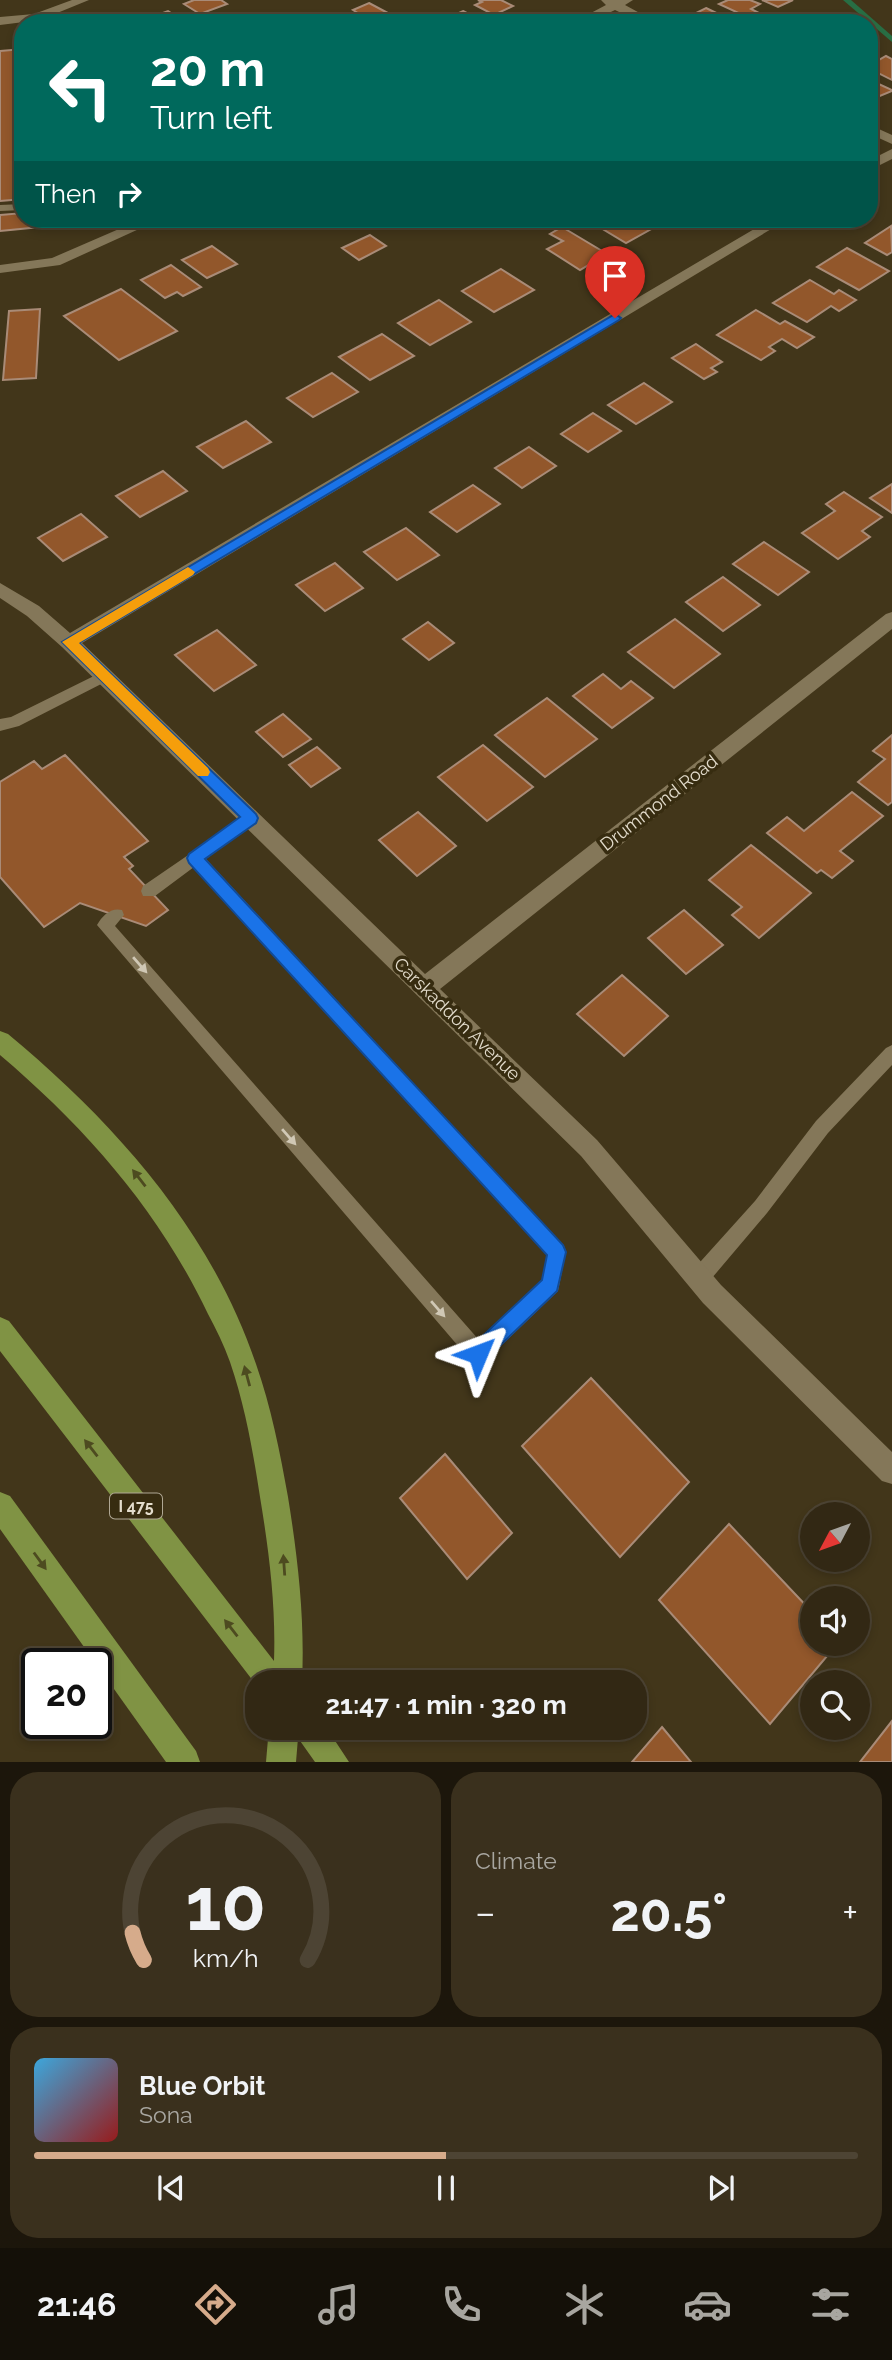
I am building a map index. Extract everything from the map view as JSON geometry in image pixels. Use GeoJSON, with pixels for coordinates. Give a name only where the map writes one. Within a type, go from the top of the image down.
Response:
{"type":"FeatureCollection","features":[{"type":"Feature","properties":{"kind":"highway"},"geometry":{"type":"LineString","coordinates":[[0,1041],[55,1086],[114,1146],[164,1211],[209,1284],[245,1366],[264,1443],[283,1549],[290,1645],[288,1670]]}},
{"type":"Feature","properties":{"kind":"highway","name":"I 475"},"geometry":{"type":"LineString","coordinates":[[0,1330],[263,1670]]}},
{"type":"Feature","properties":{"kind":"highway"},"geometry":{"type":"LineString","coordinates":[[0,1506],[185,1762]]}},
{"type":"Feature","properties":{"kind":"highway"},"geometry":{"type":"LineString","coordinates":[[281,1762],[283,1740]]}},
{"type":"Feature","properties":{"kind":"highway"},"geometry":{"type":"LineString","coordinates":[[318,1740],[334,1762]]}},
{"type":"Feature","properties":{"kind":"street"},"geometry":{"type":"LineString","coordinates":[[51,14],[83,0]]}},
{"type":"Feature","properties":{"kind":"street"},"geometry":{"type":"LineString","coordinates":[[594,14],[616,2],[637,14]]}},
{"type":"Feature","properties":{"kind":"street"},"geometry":{"type":"LineString","coordinates":[[0,269],[55,262],[133,228]]}},
{"type":"Feature","properties":{"kind":"street"},"geometry":{"type":"LineString","coordinates":[[69,642],[766,228]]}},
{"type":"Feature","properties":{"kind":"street","name":"Carskaddon Avenue"},"geometry":{"type":"LineString","coordinates":[[0,589],[33,611],[69,642],[589,1148],[712,1294],[892,1471]]}},
{"type":"Feature","properties":{"kind":"street","name":"Drummond Road"},"geometry":{"type":"LineString","coordinates":[[426,988],[892,619]]}},
{"type":"Feature","properties":{"kind":"lane"},"geometry":{"type":"LineString","coordinates":[[0,726],[14,722],[104,676]]}},
{"type":"Feature","properties":{"kind":"lane"},"geometry":{"type":"LineString","coordinates":[[149,891],[251,818]]}},
{"type":"Feature","properties":{"kind":"lane"},"geometry":{"type":"LineString","coordinates":[[116,915],[104,925],[478,1354],[551,1284],[557,1252],[195,858]]}},
{"type":"Feature","properties":{"kind":"lane"},"geometry":{"type":"LineString","coordinates":[[699,1278],[761,1207],[822,1127],[892,1052]]}},
{"type":"Feature","properties":{"kind":"building"},"geometry":{"type":"Polygon","coordinates":[[[194,0],[221,0],[227,4],[200,14],[184,4],[194,0]]]}},
{"type":"Feature","properties":{"kind":"building"},"geometry":{"type":"Polygon","coordinates":[[[478,0],[501,0],[513,6],[492,14],[475,5],[482,2],[478,0]]]}},
{"type":"Feature","properties":{"kind":"building"},"geometry":{"type":"Polygon","coordinates":[[[728,0],[750,0],[760,4],[751,9],[757,12],[741,14],[719,4],[728,0]]]}},
{"type":"Feature","properties":{"kind":"building"},"geometry":{"type":"Polygon","coordinates":[[[762,0],[793,0],[778,7],[762,0]]]}},
{"type":"Feature","properties":{"kind":"building"},"geometry":{"type":"Polygon","coordinates":[[[369,3],[386,12],[359,14],[353,10],[369,3]]]}},
{"type":"Feature","properties":{"kind":"building"},"geometry":{"type":"Polygon","coordinates":[[[706,8],[718,14],[694,14],[706,8]]]}},
{"type":"Feature","properties":{"kind":"building"},"geometry":{"type":"Polygon","coordinates":[[[14,50],[14,200],[0,201],[0,51],[14,50]]]}},
{"type":"Feature","properties":{"kind":"building"},"geometry":{"type":"Polygon","coordinates":[[[886,56],[892,59],[892,80],[878,73],[878,60],[886,56]]]}},
{"type":"Feature","properties":{"kind":"building"},"geometry":{"type":"Polygon","coordinates":[[[878,84],[892,90],[878,97],[878,84]]]}},
{"type":"Feature","properties":{"kind":"building"},"geometry":{"type":"Polygon","coordinates":[[[14,214],[14,228],[30,228],[0,231],[0,215],[14,214]]]}},
{"type":"Feature","properties":{"kind":"building"},"geometry":{"type":"Polygon","coordinates":[[[891,226],[892,252],[887,255],[865,243],[891,226]]]}},
{"type":"Feature","properties":{"kind":"building"},"geometry":{"type":"Polygon","coordinates":[[[564,228],[607,254],[580,270],[547,249],[563,241],[550,234],[564,228]]]}},
{"type":"Feature","properties":{"kind":"building"},"geometry":{"type":"Polygon","coordinates":[[[601,228],[653,228],[626,243],[601,228]]]}},
{"type":"Feature","properties":{"kind":"building"},"geometry":{"type":"Polygon","coordinates":[[[370,235],[386,246],[359,260],[342,248],[370,235]]]}},
{"type":"Feature","properties":{"kind":"building"},"geometry":{"type":"Polygon","coordinates":[[[212,246],[237,264],[207,278],[182,260],[212,246]]]}},
{"type":"Feature","properties":{"kind":"building"},"geometry":{"type":"Polygon","coordinates":[[[847,248],[889,271],[859,290],[817,267],[847,248]]]}},
{"type":"Feature","properties":{"kind":"building"},"geometry":{"type":"Polygon","coordinates":[[[171,265],[201,287],[183,296],[177,292],[165,298],[141,280],[171,265]]]}},
{"type":"Feature","properties":{"kind":"building"},"geometry":{"type":"Polygon","coordinates":[[[501,269],[534,290],[494,312],[462,291],[501,269]]]}},
{"type":"Feature","properties":{"kind":"building"},"geometry":{"type":"Polygon","coordinates":[[[810,280],[834,294],[839,290],[856,300],[839,311],[831,306],[807,322],[773,303],[810,280]]]}},
{"type":"Feature","properties":{"kind":"building"},"geometry":{"type":"Polygon","coordinates":[[[121,289],[177,331],[119,360],[64,316],[121,289]]]}},
{"type":"Feature","properties":{"kind":"building"},"geometry":{"type":"Polygon","coordinates":[[[439,300],[471,322],[430,345],[398,323],[439,300]]]}},
{"type":"Feature","properties":{"kind":"building"},"geometry":{"type":"Polygon","coordinates":[[[40,309],[36,378],[3,380],[9,311],[40,309]]]}},
{"type":"Feature","properties":{"kind":"building"},"geometry":{"type":"Polygon","coordinates":[[[756,310],[780,324],[785,321],[814,337],[797,348],[782,339],[769,347],[775,351],[761,360],[717,335],[756,310]]]}},
{"type":"Feature","properties":{"kind":"building"},"geometry":{"type":"Polygon","coordinates":[[[382,334],[414,356],[370,380],[339,357],[382,334]]]}},
{"type":"Feature","properties":{"kind":"building"},"geometry":{"type":"Polygon","coordinates":[[[696,344],[722,362],[711,368],[717,372],[704,379],[672,358],[696,344]]]}},
{"type":"Feature","properties":{"kind":"building"},"geometry":{"type":"Polygon","coordinates":[[[332,373],[358,392],[313,417],[287,398],[332,373]]]}},
{"type":"Feature","properties":{"kind":"building"},"geometry":{"type":"Polygon","coordinates":[[[644,383],[672,402],[636,424],[608,405],[644,383]]]}},
{"type":"Feature","properties":{"kind":"building"},"geometry":{"type":"Polygon","coordinates":[[[593,413],[621,431],[588,452],[561,434],[593,413]]]}},
{"type":"Feature","properties":{"kind":"building"},"geometry":{"type":"Polygon","coordinates":[[[246,421],[271,442],[223,468],[197,447],[246,421]]]}},
{"type":"Feature","properties":{"kind":"building"},"geometry":{"type":"Polygon","coordinates":[[[529,447],[556,466],[522,488],[495,468],[529,447]]]}},
{"type":"Feature","properties":{"kind":"building"},"geometry":{"type":"Polygon","coordinates":[[[163,471],[187,491],[140,517],[116,496],[163,471]]]}},
{"type":"Feature","properties":{"kind":"building"},"geometry":{"type":"Polygon","coordinates":[[[892,484],[892,513],[870,498],[892,484]]]}},
{"type":"Feature","properties":{"kind":"building"},"geometry":{"type":"Polygon","coordinates":[[[473,485],[500,504],[457,532],[430,512],[473,485]]]}},
{"type":"Feature","properties":{"kind":"building"},"geometry":{"type":"Polygon","coordinates":[[[844,492],[882,517],[862,531],[870,537],[838,559],[802,533],[835,511],[826,504],[844,492]]]}},
{"type":"Feature","properties":{"kind":"building"},"geometry":{"type":"Polygon","coordinates":[[[81,514],[107,537],[63,561],[38,538],[81,514]]]}},
{"type":"Feature","properties":{"kind":"building"},"geometry":{"type":"Polygon","coordinates":[[[406,528],[439,555],[397,580],[364,552],[406,528]]]}},
{"type":"Feature","properties":{"kind":"building"},"geometry":{"type":"Polygon","coordinates":[[[764,542],[809,572],[778,595],[733,564],[764,542]]]}},
{"type":"Feature","properties":{"kind":"building"},"geometry":{"type":"Polygon","coordinates":[[[335,563],[363,588],[325,611],[296,585],[335,563]]]}},
{"type":"Feature","properties":{"kind":"building"},"geometry":{"type":"Polygon","coordinates":[[[723,577],[760,605],[723,631],[686,602],[723,577]]]}},
{"type":"Feature","properties":{"kind":"building"},"geometry":{"type":"Polygon","coordinates":[[[675,619],[720,654],[674,688],[628,652],[675,619]]]}},
{"type":"Feature","properties":{"kind":"building"},"geometry":{"type":"Polygon","coordinates":[[[428,622],[454,643],[429,660],[403,639],[428,622]]]}},
{"type":"Feature","properties":{"kind":"building"},"geometry":{"type":"Polygon","coordinates":[[[217,630],[256,665],[214,691],[175,655],[217,630]]]}},
{"type":"Feature","properties":{"kind":"building"},"geometry":{"type":"Polygon","coordinates":[[[603,674],[621,689],[631,681],[653,698],[612,728],[573,696],[603,674]]]}},
{"type":"Feature","properties":{"kind":"building"},"geometry":{"type":"Polygon","coordinates":[[[547,698],[597,739],[545,777],[495,735],[547,698]]]}},
{"type":"Feature","properties":{"kind":"building"},"geometry":{"type":"Polygon","coordinates":[[[283,714],[311,739],[283,757],[256,732],[283,714]]]}},
{"type":"Feature","properties":{"kind":"building"},"geometry":{"type":"Polygon","coordinates":[[[892,735],[892,802],[888,805],[858,782],[885,759],[873,751],[892,735]]]}},
{"type":"Feature","properties":{"kind":"building"},"geometry":{"type":"Polygon","coordinates":[[[483,745],[533,787],[487,821],[438,777],[483,745]]]}},
{"type":"Feature","properties":{"kind":"building"},"geometry":{"type":"Polygon","coordinates":[[[317,747],[340,768],[311,787],[289,765],[317,747]]]}},
{"type":"Feature","properties":{"kind":"building"},"geometry":{"type":"Polygon","coordinates":[[[65,755],[148,841],[124,857],[133,866],[129,869],[168,910],[146,926],[80,903],[44,927],[0,877],[0,782],[34,761],[42,769],[65,755]]]}},
{"type":"Feature","properties":{"kind":"building"},"geometry":{"type":"Polygon","coordinates":[[[852,792],[883,816],[840,851],[853,861],[832,878],[821,870],[817,873],[767,833],[787,817],[804,831],[852,792]]]}},
{"type":"Feature","properties":{"kind":"building"},"geometry":{"type":"Polygon","coordinates":[[[418,812],[456,846],[417,876],[379,840],[418,812]]]}},
{"type":"Feature","properties":{"kind":"building"},"geometry":{"type":"Polygon","coordinates":[[[751,845],[811,893],[759,938],[732,915],[742,907],[709,880],[751,845]]]}},
{"type":"Feature","properties":{"kind":"building"},"geometry":{"type":"Polygon","coordinates":[[[684,910],[723,945],[686,974],[648,938],[684,910]]]}},
{"type":"Feature","properties":{"kind":"building"},"geometry":{"type":"Polygon","coordinates":[[[622,975],[668,1016],[624,1056],[577,1014],[622,975]]]}},
{"type":"Feature","properties":{"kind":"building"},"geometry":{"type":"Polygon","coordinates":[[[591,1378],[689,1482],[620,1557],[522,1446],[591,1378]]]}},
{"type":"Feature","properties":{"kind":"building"},"geometry":{"type":"Polygon","coordinates":[[[445,1454],[512,1533],[467,1579],[400,1498],[445,1454]]]}},
{"type":"Feature","properties":{"kind":"building"},"geometry":{"type":"Polygon","coordinates":[[[729,1524],[800,1599],[800,1656],[827,1656],[815,1670],[800,1670],[800,1688],[770,1724],[659,1600],[729,1524]]]}},
{"type":"Feature","properties":{"kind":"building"},"geometry":{"type":"Polygon","coordinates":[[[892,1721],[892,1762],[860,1762],[892,1721]]]}},
{"type":"Feature","properties":{"kind":"building"},"geometry":{"type":"Polygon","coordinates":[[[662,1727],[691,1762],[632,1762],[662,1727]]]}},
{"type":"Feature","properties":{"kind":"waterway"},"geometry":{"type":"LineString","coordinates":[[847,0],[863,14]]}},
{"type":"Feature","properties":{"kind":"waterway"},"geometry":{"type":"LineString","coordinates":[[878,28],[892,40]]}},
{"type":"Feature","properties":{"kind":"slow traffic"},"geometry":{"type":"LineString","coordinates":[[188,572],[69,642],[203,772]]}},
{"type":"Feature","properties":{"kind":"route"},"geometry":{"type":"LineString","coordinates":[[478,1354],[551,1284],[557,1252],[195,858],[251,818],[69,642],[615,318]]}}]}
